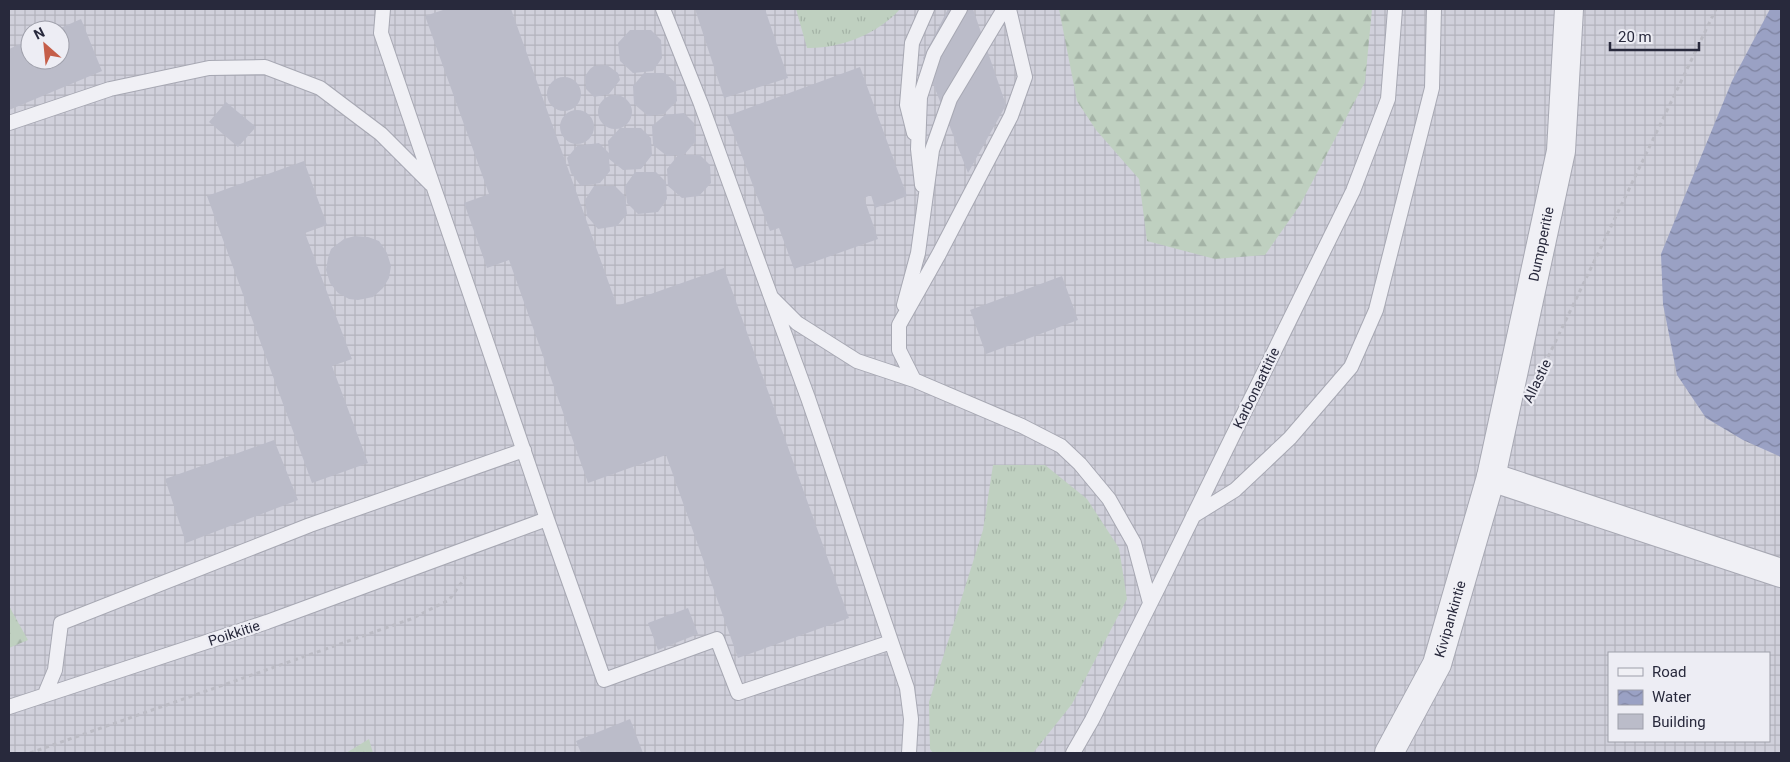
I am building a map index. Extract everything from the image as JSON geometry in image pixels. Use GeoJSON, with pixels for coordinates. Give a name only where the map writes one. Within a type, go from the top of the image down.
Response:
{"type":"FeatureCollection","features":[{"type":"Feature","properties":{"kind":"street","name":"Dumpperitie"},"geometry":{"type":"LineString","coordinates":[[1491,477],[1561,151],[1570,9]]}},
{"type":"Feature","properties":{"kind":"street"},"geometry":{"type":"LineString","coordinates":[[1491,477],[1781,573]]}},
{"type":"Feature","properties":{"kind":"street","name":"Kivipankintie"},"geometry":{"type":"LineString","coordinates":[[1389,753],[1437,664],[1491,477]]}},
{"type":"Feature","properties":{"kind":"lane"},"geometry":{"type":"LineString","coordinates":[[383,9],[381,33],[604,680],[717,639],[738,693],[891,642]]}},
{"type":"Feature","properties":{"kind":"lane"},"geometry":{"type":"LineString","coordinates":[[663,9],[701,104],[808,398],[907,688],[911,720],[909,753]]}},
{"type":"Feature","properties":{"kind":"lane"},"geometry":{"type":"LineString","coordinates":[[925,203],[918,149],[906,105],[912,43],[927,9]]}},
{"type":"Feature","properties":{"kind":"lane"},"geometry":{"type":"LineString","coordinates":[[918,149],[920,97],[934,54],[960,9]]}},
{"type":"Feature","properties":{"kind":"lane"},"geometry":{"type":"LineString","coordinates":[[914,380],[899,350],[899,325],[918,253],[932,150],[950,99],[1004,9]]}},
{"type":"Feature","properties":{"kind":"lane"},"geometry":{"type":"LineString","coordinates":[[899,325],[939,254],[1011,116],[1025,78],[1009,9]]}},
{"type":"Feature","properties":{"kind":"lane","name":"Karbonaattitie"},"geometry":{"type":"LineString","coordinates":[[1073,753],[1092,720],[1353,191],[1388,99],[1395,9]]}},
{"type":"Feature","properties":{"kind":"lane"},"geometry":{"type":"LineString","coordinates":[[1192,517],[1235,490],[1284,445],[1352,367],[1376,310],[1432,88],[1434,9]]}},
{"type":"Feature","properties":{"kind":"lane"},"geometry":{"type":"LineString","coordinates":[[9,123],[119,87],[209,68],[265,68],[320,88],[381,134],[433,186]]}},
{"type":"Feature","properties":{"kind":"lane"},"geometry":{"type":"LineString","coordinates":[[771,297],[797,323],[857,361],[914,380],[1022,426],[1060,446],[1080,464],[1109,499],[1134,543],[1150,603]]}},
{"type":"Feature","properties":{"kind":"lane"},"geometry":{"type":"LineString","coordinates":[[45,694],[55,670],[61,623],[310,525],[524,450]]}},
{"type":"Feature","properties":{"kind":"lane","name":"Poikkitie"},"geometry":{"type":"LineString","coordinates":[[9,707],[267,622],[547,518]]}},
{"type":"Feature","properties":{"kind":"path","name":"Allastie"},"geometry":{"type":"LineString","coordinates":[[1547,360],[1716,9]]}},
{"type":"Feature","properties":{"kind":"path"},"geometry":{"type":"LineString","coordinates":[[30,753],[410,619],[449,600],[465,578],[457,551]]}},
{"type":"Feature","properties":{"kind":"shaded area"},"geometry":{"type":"Polygon","coordinates":[[[9,9],[1781,9],[1781,753],[9,753],[9,9]]]}},
{"type":"Feature","properties":{"kind":"green space"},"geometry":{"type":"Polygon","coordinates":[[[796,9],[900,9],[870,33],[845,43],[820,48],[807,48],[796,9]]]}},
{"type":"Feature","properties":{"kind":"green space"},"geometry":{"type":"Polygon","coordinates":[[[1059,9],[1372,9],[1365,82],[1300,205],[1265,255],[1215,259],[1147,241],[1139,179],[1096,130],[1077,101],[1059,9]]]}},
{"type":"Feature","properties":{"kind":"green space"},"geometry":{"type":"Polygon","coordinates":[[[993,465],[1045,465],[1087,499],[1119,548],[1127,599],[1072,704],[1033,753],[933,753],[930,749],[929,702],[983,530],[993,465]]]}},
{"type":"Feature","properties":{"kind":"green space"},"geometry":{"type":"Polygon","coordinates":[[[9,606],[28,640],[9,648],[9,606]]]}},
{"type":"Feature","properties":{"kind":"green space"},"geometry":{"type":"Polygon","coordinates":[[[369,739],[373,753],[346,753],[369,739]]]}},
{"type":"Feature","properties":{"kind":"water"},"geometry":{"type":"Polygon","coordinates":[[[1770,9],[1781,9],[1781,457],[1743,440],[1706,418],[1677,375],[1663,304],[1661,254],[1732,81],[1770,9]]]}},
{"type":"Feature","properties":{"kind":"building"},"geometry":{"type":"Polygon","coordinates":[[[446,9],[511,9],[617,306],[724,268],[849,618],[738,658],[666,455],[588,483],[509,260],[487,268],[464,203],[489,194],[425,16],[446,9]]]}},
{"type":"Feature","properties":{"kind":"building"},"geometry":{"type":"Polygon","coordinates":[[[695,9],[765,9],[788,78],[724,98],[695,9]]]}},
{"type":"Feature","properties":{"kind":"building"},"geometry":{"type":"Polygon","coordinates":[[[948,9],[973,9],[1006,105],[968,173],[923,58],[948,9]]]}},
{"type":"Feature","properties":{"kind":"building"},"geometry":{"type":"Polygon","coordinates":[[[81,19],[102,71],[9,110],[9,49],[20,44],[20,70],[70,70],[70,24],[81,19]]]}},
{"type":"Feature","properties":{"kind":"building"},"geometry":{"type":"Polygon","coordinates":[[[630,30],[651,30],[661,40],[662,58],[653,71],[633,73],[620,61],[618,43],[630,30]]]}},
{"type":"Feature","properties":{"kind":"building"},"geometry":{"type":"Polygon","coordinates":[[[607,65],[618,73],[620,80],[609,94],[594,97],[586,89],[585,76],[594,66],[607,65]]]}},
{"type":"Feature","properties":{"kind":"building"},"geometry":{"type":"Polygon","coordinates":[[[860,67],[907,196],[875,208],[871,195],[864,198],[878,239],[794,269],[779,228],[770,231],[727,116],[860,67]]]}},
{"type":"Feature","properties":{"kind":"building"},"geometry":{"type":"Polygon","coordinates":[[[644,73],[665,73],[676,83],[677,101],[664,114],[648,116],[634,104],[633,86],[644,73]]]}},
{"type":"Feature","properties":{"kind":"building"},"geometry":{"type":"Polygon","coordinates":[[[564,77],[576,82],[581,94],[576,106],[564,111],[552,106],[547,94],[552,82],[564,77]]]}},
{"type":"Feature","properties":{"kind":"building"},"geometry":{"type":"Polygon","coordinates":[[[615,95],[627,100],[632,112],[627,124],[615,129],[603,124],[598,112],[603,100],[615,95]]]}},
{"type":"Feature","properties":{"kind":"building"},"geometry":{"type":"Polygon","coordinates":[[[226,102],[256,127],[238,147],[209,122],[226,102]]]}},
{"type":"Feature","properties":{"kind":"building"},"geometry":{"type":"Polygon","coordinates":[[[577,110],[589,115],[594,127],[589,139],[577,144],[565,139],[560,127],[565,115],[577,110]]]}},
{"type":"Feature","properties":{"kind":"building"},"geometry":{"type":"Polygon","coordinates":[[[684,113],[694,123],[696,141],[684,155],[700,155],[710,165],[711,183],[699,196],[682,198],[668,186],[667,169],[678,155],[667,156],[653,145],[652,126],[665,115],[684,113]]]}},
{"type":"Feature","properties":{"kind":"building"},"geometry":{"type":"Polygon","coordinates":[[[620,128],[641,128],[651,138],[652,155],[641,169],[623,170],[609,159],[610,171],[600,183],[581,186],[571,173],[567,158],[577,146],[599,143],[609,153],[608,141],[620,128]]]}},
{"type":"Feature","properties":{"kind":"building"},"geometry":{"type":"Polygon","coordinates":[[[304,161],[327,225],[305,233],[352,359],[332,366],[368,463],[312,483],[207,196],[304,161]]]}},
{"type":"Feature","properties":{"kind":"building"},"geometry":{"type":"Polygon","coordinates":[[[635,172],[656,172],[666,182],[667,199],[658,212],[638,214],[627,203],[625,186],[635,172]]]}},
{"type":"Feature","properties":{"kind":"building"},"geometry":{"type":"Polygon","coordinates":[[[594,186],[615,186],[625,196],[627,214],[617,226],[598,229],[587,216],[585,200],[594,186]]]}},
{"type":"Feature","properties":{"kind":"building"},"geometry":{"type":"Polygon","coordinates":[[[355,236],[368,237],[379,241],[387,253],[391,266],[389,278],[383,288],[373,297],[358,300],[349,299],[338,293],[330,283],[326,270],[331,249],[344,239],[355,236]]]}},
{"type":"Feature","properties":{"kind":"building"},"geometry":{"type":"Polygon","coordinates":[[[1062,276],[1078,320],[986,354],[970,310],[1062,276]]]}},
{"type":"Feature","properties":{"kind":"building"},"geometry":{"type":"Polygon","coordinates":[[[274,440],[298,500],[186,543],[165,479],[274,440]]]}},
{"type":"Feature","properties":{"kind":"building"},"geometry":{"type":"Polygon","coordinates":[[[688,608],[698,634],[658,650],[648,623],[688,608]]]}},
{"type":"Feature","properties":{"kind":"building"},"geometry":{"type":"Polygon","coordinates":[[[630,719],[643,753],[581,753],[576,741],[630,719]]]}}]}
